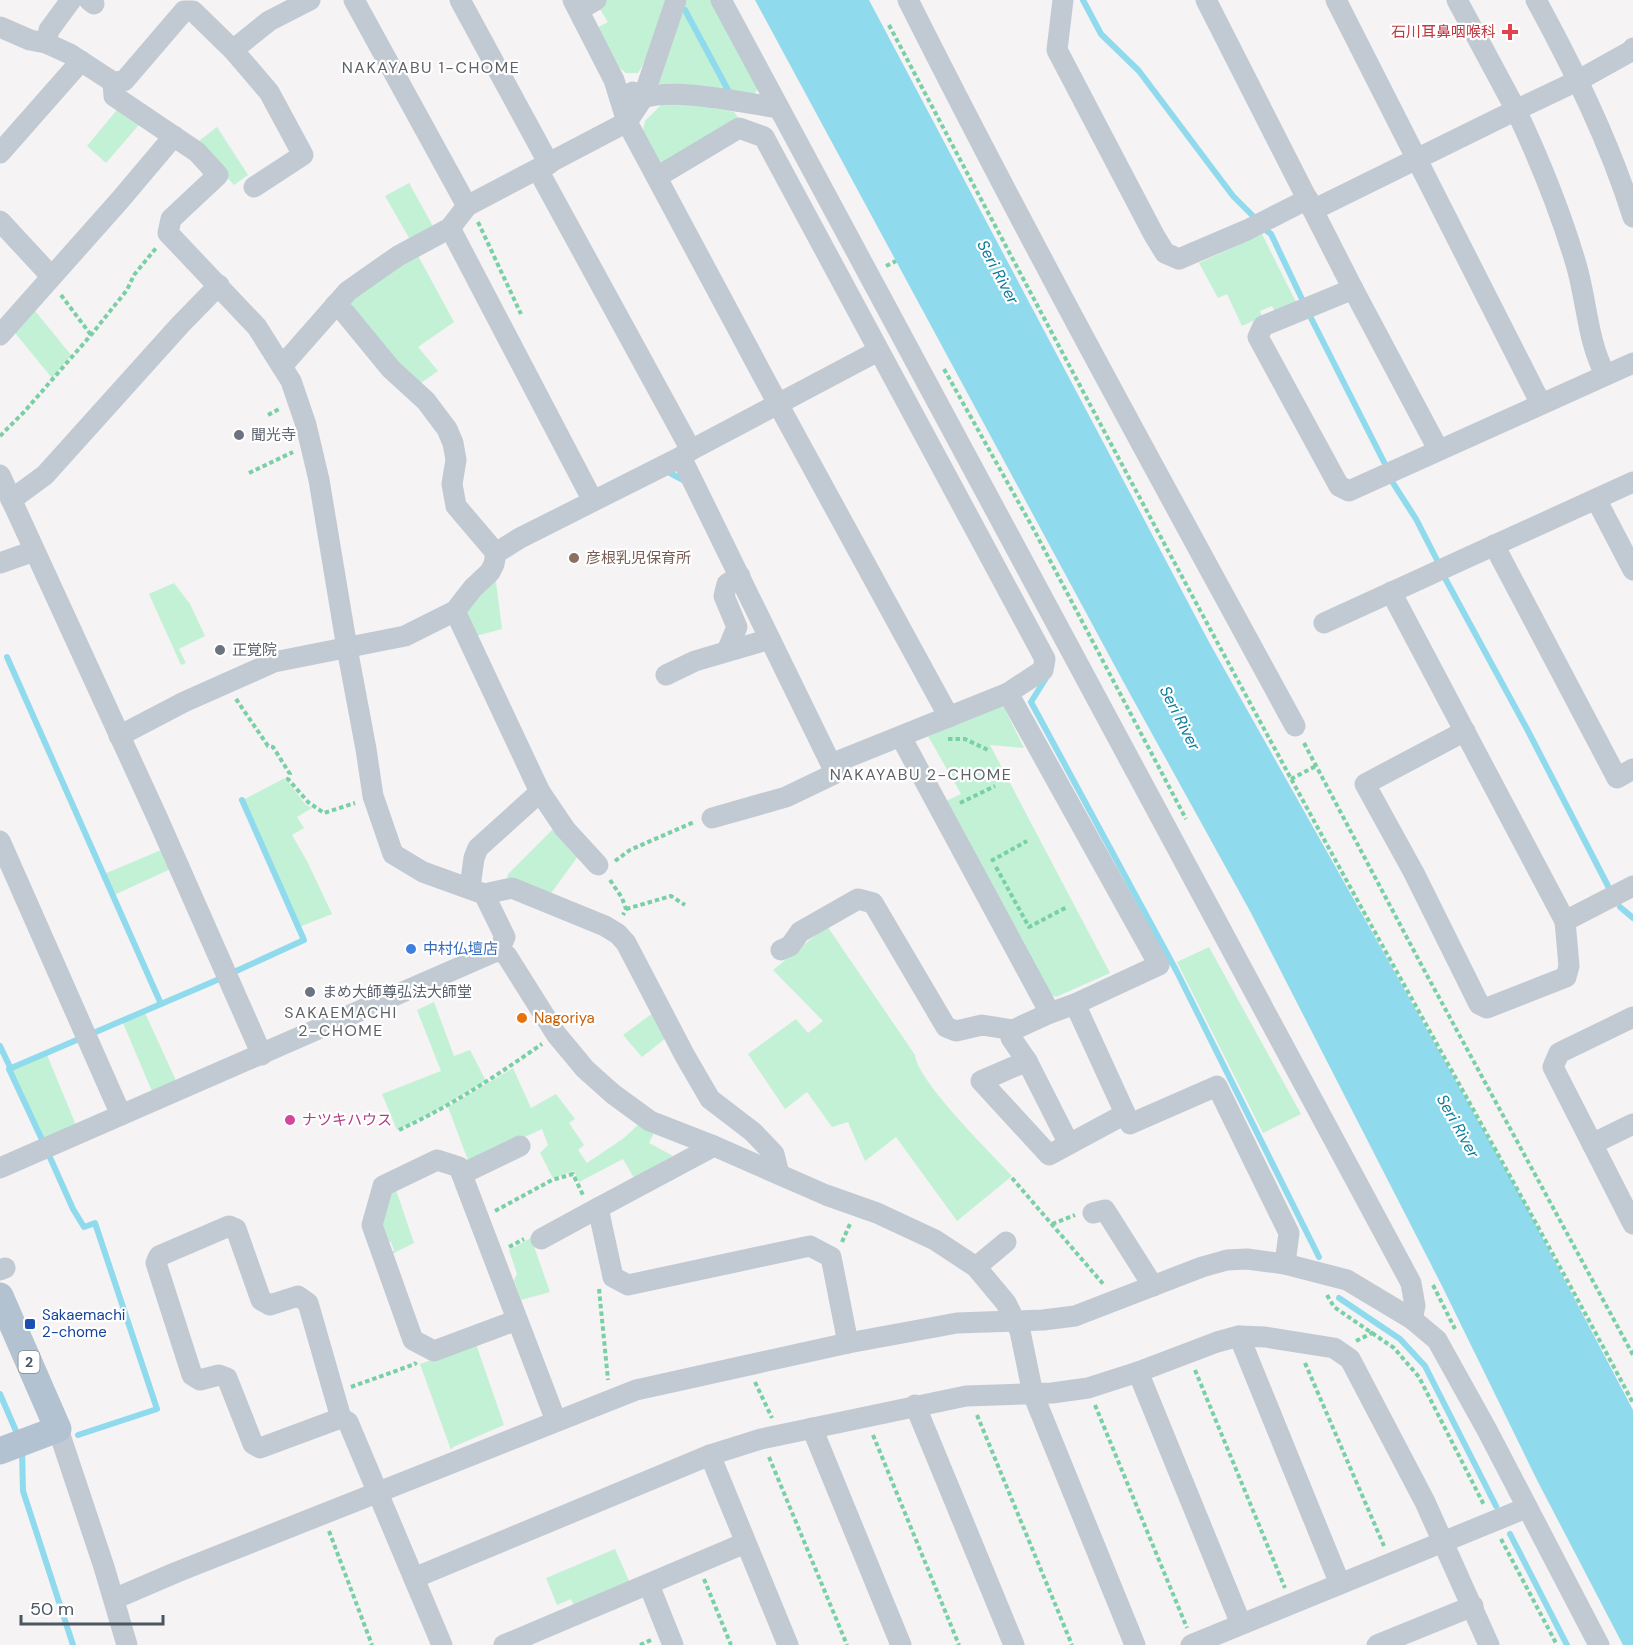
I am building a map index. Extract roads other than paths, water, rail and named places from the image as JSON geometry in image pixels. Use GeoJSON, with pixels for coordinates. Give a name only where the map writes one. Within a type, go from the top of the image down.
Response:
{"type":"FeatureCollection","features":[{"type":"Feature","properties":{"kind":"main road","name":"2"},"geometry":{"type":"LineString","coordinates":[[0,1296],[29,1340],[58,1429]]}},
{"type":"Feature","properties":{"kind":"main road"},"geometry":{"type":"LineString","coordinates":[[13,1446],[58,1429]]}},
{"type":"Feature","properties":{"kind":"street"},"geometry":{"type":"LineString","coordinates":[[46,43],[49,30],[71,0]]}},
{"type":"Feature","properties":{"kind":"street"},"geometry":{"type":"LineString","coordinates":[[233,50],[269,21],[310,0]]}},
{"type":"Feature","properties":{"kind":"street"},"geometry":{"type":"LineString","coordinates":[[354,0],[424,138],[467,206]]}},
{"type":"Feature","properties":{"kind":"street"},"geometry":{"type":"LineString","coordinates":[[460,0],[686,454],[740,576],[831,764],[834,774],[786,796],[712,818]]}},
{"type":"Feature","properties":{"kind":"street"},"geometry":{"type":"LineString","coordinates":[[282,366],[348,291],[398,256],[450,228],[467,206],[627,122],[643,98],[676,0]]}},
{"type":"Feature","properties":{"kind":"street"},"geometry":{"type":"LineString","coordinates":[[722,0],[1411,1283],[1416,1306],[1412,1319]]}},
{"type":"Feature","properties":{"kind":"street"},"geometry":{"type":"LineString","coordinates":[[908,0],[1060,294],[1295,726]]}},
{"type":"Feature","properties":{"kind":"street"},"geometry":{"type":"LineString","coordinates":[[1063,0],[1057,50],[1154,235],[1165,253],[1179,259],[1418,159],[1579,80],[1633,48]]}},
{"type":"Feature","properties":{"kind":"street"},"geometry":{"type":"LineString","coordinates":[[1206,0],[1353,289],[1438,449]]}},
{"type":"Feature","properties":{"kind":"street"},"geometry":{"type":"LineString","coordinates":[[1336,0],[1541,404]]}},
{"type":"Feature","properties":{"kind":"street"},"geometry":{"type":"LineString","coordinates":[[1457,0],[1516,110],[1551,188],[1577,266],[1595,356],[1605,374]]}},
{"type":"Feature","properties":{"kind":"street"},"geometry":{"type":"LineString","coordinates":[[1536,0],[1579,80],[1633,217]]}},
{"type":"Feature","properties":{"kind":"street"},"geometry":{"type":"LineString","coordinates":[[583,3],[614,80],[627,122],[691,232],[778,404],[949,717]]}},
{"type":"Feature","properties":{"kind":"street"},"geometry":{"type":"LineString","coordinates":[[0,27],[70,54],[113,82],[124,81],[184,11],[193,11],[207,18],[270,93],[303,155],[254,187]]}},
{"type":"Feature","properties":{"kind":"street"},"geometry":{"type":"LineString","coordinates":[[0,153],[81,61]]}},
{"type":"Feature","properties":{"kind":"street"},"geometry":{"type":"LineString","coordinates":[[614,80],[643,98]]}},
{"type":"Feature","properties":{"kind":"street"},"geometry":{"type":"LineString","coordinates":[[113,82],[114,96],[197,152],[218,175],[171,219],[168,233],[218,282],[257,327],[291,381],[320,474],[373,796],[393,854],[423,872],[477,890],[512,888],[615,932],[626,943],[710,1100],[753,1132],[774,1154],[779,1174]]}},
{"type":"Feature","properties":{"kind":"street"},"geometry":{"type":"LineString","coordinates":[[643,98],[675,93],[779,108]]}},
{"type":"Feature","properties":{"kind":"street"},"geometry":{"type":"LineString","coordinates":[[657,177],[739,129],[764,137],[1046,659],[1043,669],[1008,693],[831,764]]}},
{"type":"Feature","properties":{"kind":"street"},"geometry":{"type":"LineString","coordinates":[[0,335],[174,136]]}},
{"type":"Feature","properties":{"kind":"street"},"geometry":{"type":"LineString","coordinates":[[0,221],[50,278]]}},
{"type":"Feature","properties":{"kind":"street"},"geometry":{"type":"LineString","coordinates":[[450,228],[593,501]]}},
{"type":"Feature","properties":{"kind":"street"},"geometry":{"type":"LineString","coordinates":[[11,500],[45,475],[166,335],[218,282]]}},
{"type":"Feature","properties":{"kind":"street"},"geometry":{"type":"LineString","coordinates":[[1353,289],[1263,326],[1258,337],[1339,486],[1349,491],[1633,363]]}},
{"type":"Feature","properties":{"kind":"street"},"geometry":{"type":"LineString","coordinates":[[335,305],[345,313],[392,369],[426,401],[447,429],[453,443],[456,460],[452,484],[456,506],[496,553]]}},
{"type":"Feature","properties":{"kind":"street"},"geometry":{"type":"LineString","coordinates":[[119,736],[228,682],[252,675],[274,662],[405,636],[455,611],[473,588],[490,572],[496,553],[529,528],[593,501],[686,454],[878,351]]}},
{"type":"Feature","properties":{"kind":"street"},"geometry":{"type":"LineString","coordinates":[[0,475],[262,1054]]}},
{"type":"Feature","properties":{"kind":"street"},"geometry":{"type":"LineString","coordinates":[[1324,622],[1633,482]]}},
{"type":"Feature","properties":{"kind":"street"},"geometry":{"type":"LineString","coordinates":[[1596,499],[1633,570]]}},
{"type":"Feature","properties":{"kind":"street"},"geometry":{"type":"LineString","coordinates":[[1494,545],[1617,778],[1633,770]]}},
{"type":"Feature","properties":{"kind":"street"},"geometry":{"type":"LineString","coordinates":[[0,564],[34,551]]}},
{"type":"Feature","properties":{"kind":"street"},"geometry":{"type":"LineString","coordinates":[[727,651],[737,627],[724,596],[727,584],[740,576]]}},
{"type":"Feature","properties":{"kind":"street"},"geometry":{"type":"LineString","coordinates":[[1391,592],[1465,731],[1565,921],[1569,966],[1566,977],[1487,1008],[1479,1004],[1414,873],[1365,784],[1465,731]]}},
{"type":"Feature","properties":{"kind":"street"},"geometry":{"type":"LineString","coordinates":[[455,611],[540,792],[565,829],[600,868]]}},
{"type":"Feature","properties":{"kind":"street"},"geometry":{"type":"LineString","coordinates":[[666,675],[694,661],[770,639]]}},
{"type":"Feature","properties":{"kind":"street"},"geometry":{"type":"LineString","coordinates":[[781,950],[790,946],[800,932],[858,899],[873,903],[946,1027],[956,1031],[982,1025],[1013,1030],[1159,965],[1008,693]]}},
{"type":"Feature","properties":{"kind":"street"},"geometry":{"type":"LineString","coordinates":[[901,737],[1050,1013]]}},
{"type":"Feature","properties":{"kind":"street"},"geometry":{"type":"LineString","coordinates":[[0,1168],[262,1054],[285,1048],[499,950],[505,937],[477,890],[474,858],[478,848],[540,792]]}},
{"type":"Feature","properties":{"kind":"street"},"geometry":{"type":"LineString","coordinates":[[0,841],[121,1115]]}},
{"type":"Feature","properties":{"kind":"street"},"geometry":{"type":"LineString","coordinates":[[1565,921],[1633,886]]}},
{"type":"Feature","properties":{"kind":"street"},"geometry":{"type":"LineString","coordinates":[[499,950],[507,956],[546,1012],[556,1034],[585,1069],[613,1094],[650,1121],[826,1195],[877,1213],[935,1240],[976,1267],[1006,1303],[1020,1331],[1033,1394],[1135,1645]]}},
{"type":"Feature","properties":{"kind":"street"},"geometry":{"type":"LineString","coordinates":[[1075,1004],[1130,1124],[1217,1086],[1289,1233],[1285,1264]]}},
{"type":"Feature","properties":{"kind":"street"},"geometry":{"type":"LineString","coordinates":[[1633,1017],[1559,1053],[1553,1066],[1633,1224]]}},
{"type":"Feature","properties":{"kind":"street"},"geometry":{"type":"LineString","coordinates":[[1013,1030],[1011,1038],[1027,1061],[1069,1144]]}},
{"type":"Feature","properties":{"kind":"street"},"geometry":{"type":"LineString","coordinates":[[1027,1061],[981,1081],[1049,1155],[1125,1114]]}},
{"type":"Feature","properties":{"kind":"street"},"geometry":{"type":"LineString","coordinates":[[1592,1144],[1633,1124]]}},
{"type":"Feature","properties":{"kind":"street"},"geometry":{"type":"LineString","coordinates":[[462,1174],[520,1146]]}},
{"type":"Feature","properties":{"kind":"street"},"geometry":{"type":"LineString","coordinates":[[541,1239],[714,1146]]}},
{"type":"Feature","properties":{"kind":"street"},"geometry":{"type":"LineString","coordinates":[[517,1320],[434,1351],[413,1340],[372,1225],[374,1203],[383,1186],[399,1174],[437,1160],[459,1167],[517,1320],[552,1426]]}},
{"type":"Feature","properties":{"kind":"street"},"geometry":{"type":"LineString","coordinates":[[1104,1209],[1154,1286]]}},
{"type":"Feature","properties":{"kind":"street"},"geometry":{"type":"LineString","coordinates":[[595,1210],[613,1276],[628,1286],[810,1246],[831,1257],[848,1342]]}},
{"type":"Feature","properties":{"kind":"street"},"geometry":{"type":"LineString","coordinates":[[339,1405],[260,1448],[253,1444],[227,1378],[219,1375],[198,1383],[192,1376],[156,1263],[159,1256],[229,1226],[236,1229],[259,1302],[270,1305],[298,1296],[308,1303],[339,1405],[442,1645]]}},
{"type":"Feature","properties":{"kind":"street"},"geometry":{"type":"LineString","coordinates":[[976,1267],[1006,1242]]}},
{"type":"Feature","properties":{"kind":"street"},"geometry":{"type":"LineString","coordinates":[[114,1599],[188,1567],[552,1426],[636,1390],[848,1342],[957,1323],[1043,1320],[1075,1316],[1202,1267],[1227,1260],[1247,1259],[1285,1264],[1347,1280],[1412,1319],[1437,1340],[1487,1430],[1599,1645]]}},
{"type":"Feature","properties":{"kind":"street"},"geometry":{"type":"LineString","coordinates":[[1239,1336],[1340,1584]]}},
{"type":"Feature","properties":{"kind":"street"},"geometry":{"type":"LineString","coordinates":[[414,1578],[710,1455],[790,1430],[966,1396],[1033,1394],[1088,1388],[1217,1342],[1239,1336],[1265,1337],[1334,1348],[1350,1359],[1425,1502],[1489,1645]]}},
{"type":"Feature","properties":{"kind":"street"},"geometry":{"type":"LineString","coordinates":[[1138,1372],[1241,1624]]}},
{"type":"Feature","properties":{"kind":"street"},"geometry":{"type":"LineString","coordinates":[[915,1405],[1014,1645]]}},
{"type":"Feature","properties":{"kind":"street"},"geometry":{"type":"LineString","coordinates":[[58,1429],[127,1645]]}},
{"type":"Feature","properties":{"kind":"street"},"geometry":{"type":"LineString","coordinates":[[790,1430],[901,1645]]}},
{"type":"Feature","properties":{"kind":"street"},"geometry":{"type":"LineString","coordinates":[[710,1455],[788,1645]]}},
{"type":"Feature","properties":{"kind":"street"},"geometry":{"type":"LineString","coordinates":[[1192,1644],[1526,1508]]}},
{"type":"Feature","properties":{"kind":"street"},"geometry":{"type":"LineString","coordinates":[[504,1645],[745,1543]]}},
{"type":"Feature","properties":{"kind":"street"},"geometry":{"type":"LineString","coordinates":[[649,1585],[673,1645]]}},
{"type":"Feature","properties":{"kind":"street"},"geometry":{"type":"LineString","coordinates":[[1377,1645],[1473,1606]]}},
{"type":"Feature","properties":{"kind":"water","name":"Seri River"},"geometry":{"type":"Polygon","coordinates":[[[755,0],[869,0],[1209,642],[1520,1195],[1633,1410],[1633,1645],[1623,1645],[1538,1482],[1441,1284],[1251,913],[1124,683],[755,0]]]}},
{"type":"Feature","properties":{"kind":"waterway"},"geometry":{"type":"LineString","coordinates":[[1083,0],[1101,34],[1139,71],[1233,196],[1254,217]]}},
{"type":"Feature","properties":{"kind":"waterway"},"geometry":{"type":"LineString","coordinates":[[685,10],[728,90]]}},
{"type":"Feature","properties":{"kind":"waterway"},"geometry":{"type":"LineString","coordinates":[[1267,231],[1271,234],[1302,299]]}},
{"type":"Feature","properties":{"kind":"waterway"},"geometry":{"type":"LineString","coordinates":[[1311,318],[1384,462]]}},
{"type":"Feature","properties":{"kind":"waterway"},"geometry":{"type":"LineString","coordinates":[[670,473],[685,481]]}},
{"type":"Feature","properties":{"kind":"waterway"},"geometry":{"type":"LineString","coordinates":[[1393,483],[1416,519],[1437,560]]}},
{"type":"Feature","properties":{"kind":"waterway"},"geometry":{"type":"LineString","coordinates":[[1446,580],[1527,729],[1608,886]]}},
{"type":"Feature","properties":{"kind":"waterway"},"geometry":{"type":"LineString","coordinates":[[7,657],[161,1004]]}},
{"type":"Feature","properties":{"kind":"waterway"},"geometry":{"type":"LineString","coordinates":[[1046,678],[1031,702],[1177,972],[1319,1257]]}},
{"type":"Feature","properties":{"kind":"waterway"},"geometry":{"type":"LineString","coordinates":[[234,972],[304,940],[242,800]]}},
{"type":"Feature","properties":{"kind":"waterway"},"geometry":{"type":"LineString","coordinates":[[1620,907],[1633,918]]}},
{"type":"Feature","properties":{"kind":"waterway"},"geometry":{"type":"LineString","coordinates":[[91,1034],[224,977]]}},
{"type":"Feature","properties":{"kind":"waterway"},"geometry":{"type":"LineString","coordinates":[[44,1144],[9,1069],[79,1039]]}},
{"type":"Feature","properties":{"kind":"waterway"},"geometry":{"type":"LineString","coordinates":[[0,1046],[11,1069]]}},
{"type":"Feature","properties":{"kind":"waterway"},"geometry":{"type":"LineString","coordinates":[[48,1153],[73,1209],[84,1227],[95,1223],[157,1409],[78,1435]]}},
{"type":"Feature","properties":{"kind":"waterway"},"geometry":{"type":"LineString","coordinates":[[1339,1298],[1400,1339],[1425,1366],[1496,1506]]}},
{"type":"Feature","properties":{"kind":"waterway"},"geometry":{"type":"LineString","coordinates":[[0,1394],[19,1438]]}},
{"type":"Feature","properties":{"kind":"waterway"},"geometry":{"type":"LineString","coordinates":[[22,1450],[23,1491],[73,1645]]}},
{"type":"Feature","properties":{"kind":"waterway"},"geometry":{"type":"LineString","coordinates":[[1510,1534],[1567,1645]]}},
{"type":"Feature","properties":{"kind":"place","name":"石川耳鼻咽喉科"},"geometry":{"type":"Point","coordinates":[1510,32]}},
{"type":"Feature","properties":{"kind":"place","name":"聞光寺"},"geometry":{"type":"Point","coordinates":[239,435]}},
{"type":"Feature","properties":{"kind":"place","name":"彦根乳児保育所"},"geometry":{"type":"Point","coordinates":[574,558]}},
{"type":"Feature","properties":{"kind":"place","name":"正覚院"},"geometry":{"type":"Point","coordinates":[220,650]}},
{"type":"Feature","properties":{"kind":"place","name":"中村仏壇店"},"geometry":{"type":"Point","coordinates":[411,949]}},
{"type":"Feature","properties":{"kind":"place","name":"まめ大師尊弘法大師堂"},"geometry":{"type":"Point","coordinates":[310,992]}},
{"type":"Feature","properties":{"kind":"place","name":"Nagoriya"},"geometry":{"type":"Point","coordinates":[522,1018]}},
{"type":"Feature","properties":{"kind":"place","name":"ナツキハウス"},"geometry":{"type":"Point","coordinates":[290,1120]}},
{"type":"Feature","properties":{"kind":"place","name":"Sakaemachi 2-chome"},"geometry":{"type":"Point","coordinates":[30,1324]}},
{"type":"Feature","properties":{"kind":"district","name":"NAKAYABU 1-CHOME"},"geometry":{"type":"Point","coordinates":[431,67]}},
{"type":"Feature","properties":{"kind":"district","name":"NAKAYABU 2-CHOME"},"geometry":{"type":"Point","coordinates":[921,774]}},
{"type":"Feature","properties":{"kind":"district","name":"SAKAEMACHI 2-CHOME"},"geometry":{"type":"Point","coordinates":[341,1021]}}]}
